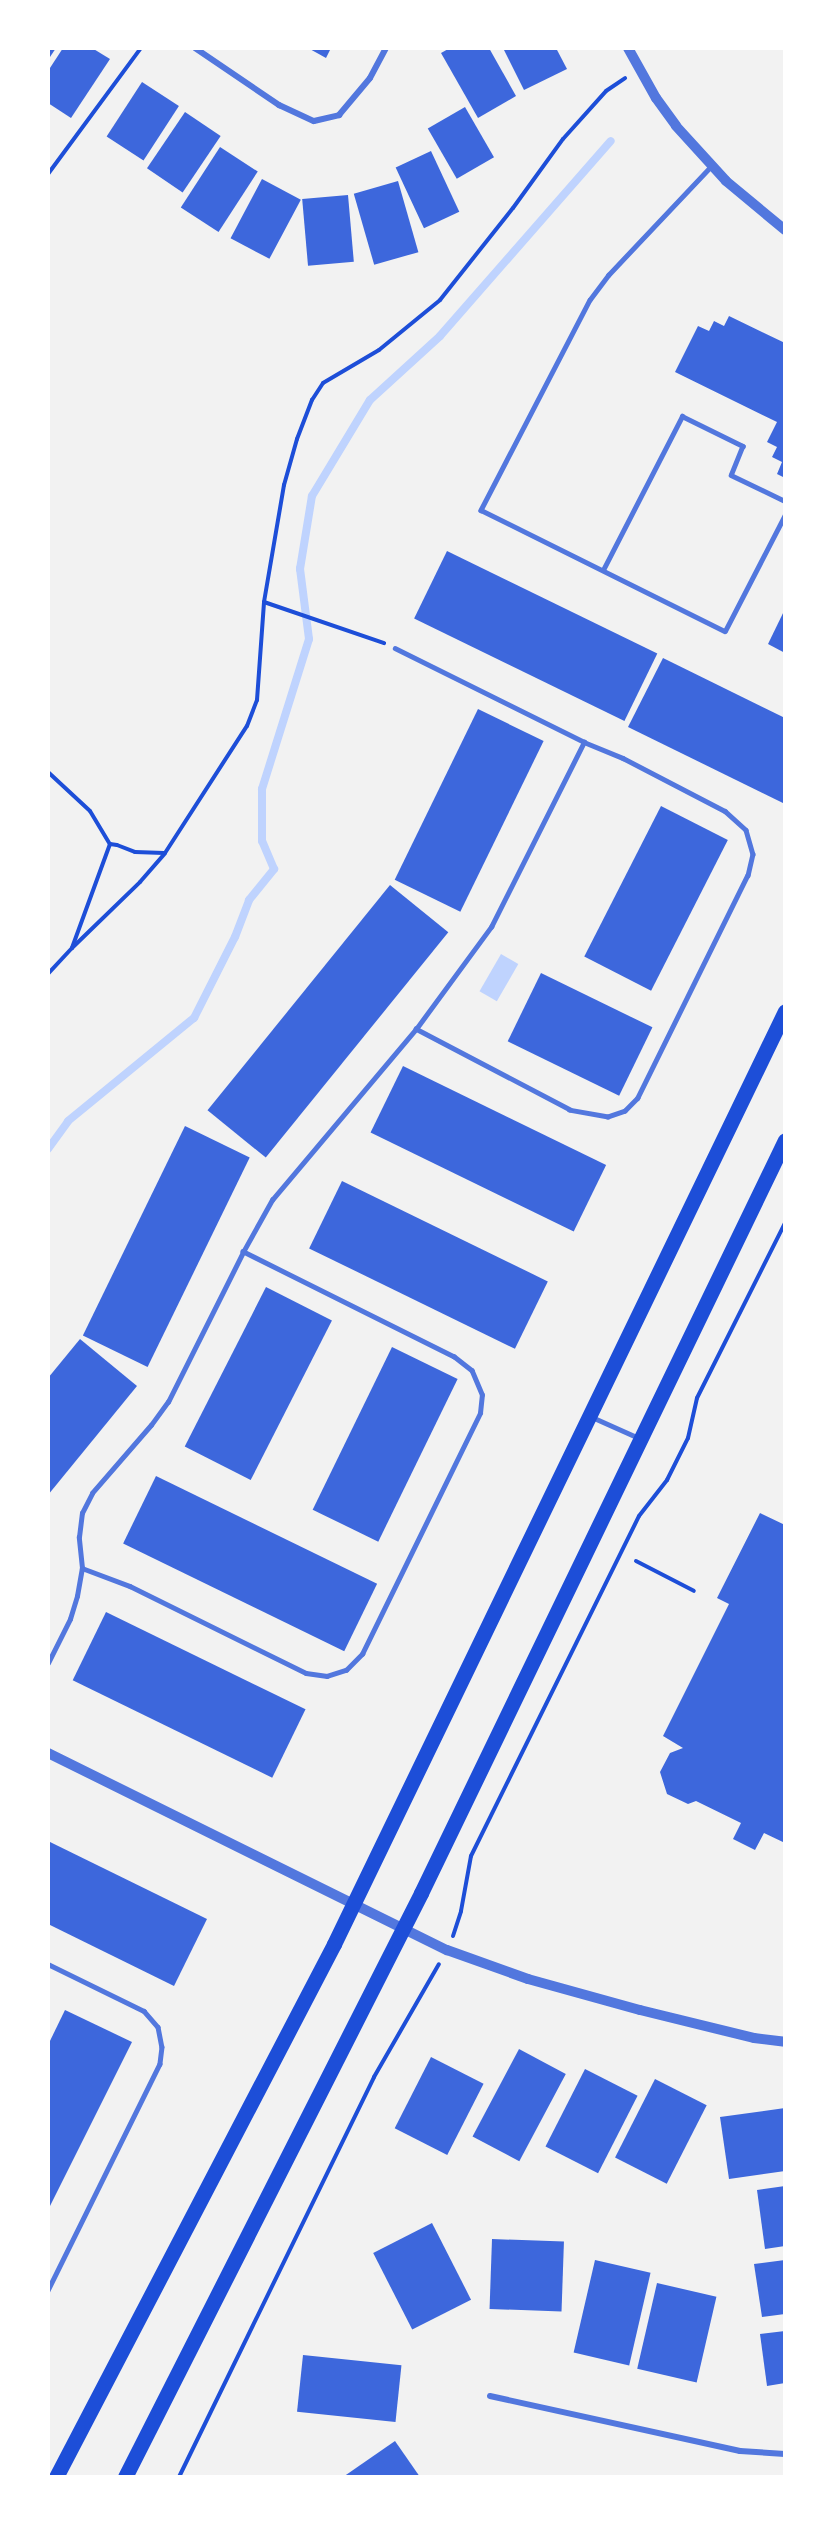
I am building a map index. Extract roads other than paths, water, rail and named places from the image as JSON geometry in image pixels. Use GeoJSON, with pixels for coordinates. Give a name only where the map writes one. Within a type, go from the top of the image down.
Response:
{"type":"FeatureCollection","features":[{"type":"Feature","properties":{"kind":"main road"},"geometry":{"type":"LineString","coordinates":[[56,2477],[353,1903],[785,1011]]}},
{"type":"Feature","properties":{"kind":"main road"},"geometry":{"type":"LineString","coordinates":[[126,2477],[403,1928],[785,1140]]}},
{"type":"Feature","properties":{"kind":"street"},"geometry":{"type":"LineString","coordinates":[[195,48],[279,105],[314,121],[339,115],[370,78],[386,48]]}},
{"type":"Feature","properties":{"kind":"street"},"geometry":{"type":"LineString","coordinates":[[628,48],[638,69],[676,126],[712,166],[785,230]]}},
{"type":"Feature","properties":{"kind":"street"},"geometry":{"type":"LineString","coordinates":[[48,1753],[447,1950],[528,1979],[743,2036],[785,2042]]}},
{"type":"Feature","properties":{"kind":"street"},"geometry":{"type":"LineString","coordinates":[[490,2396],[740,2451],[785,2454]]}},
{"type":"Feature","properties":{"kind":"lane"},"geometry":{"type":"LineString","coordinates":[[712,166],[609,275],[590,300],[481,510],[725,631],[785,515]]}},
{"type":"Feature","properties":{"kind":"lane"},"geometry":{"type":"LineString","coordinates":[[603,570],[682,416],[743,446],[731,475],[785,501]]}},
{"type":"Feature","properties":{"kind":"lane"},"geometry":{"type":"LineString","coordinates":[[395,648],[584,742],[623,758],[725,811],[746,830],[753,854],[748,875],[638,1098],[625,1111],[608,1117],[570,1110],[416,1029]]}},
{"type":"Feature","properties":{"kind":"lane"},"geometry":{"type":"LineString","coordinates":[[48,1663],[70,1619],[82,1568],[79,1537],[82,1513],[87,1503],[152,1425],[168,1402],[243,1252],[272,1200],[416,1029],[491,927],[584,742]]}},
{"type":"Feature","properties":{"kind":"lane"},"geometry":{"type":"LineString","coordinates":[[82,1568],[130,1586],[306,1673],[327,1676],[346,1670],[362,1654],[480,1413],[482,1395],[472,1371],[454,1357],[243,1252]]}},
{"type":"Feature","properties":{"kind":"lane"},"geometry":{"type":"LineString","coordinates":[[589,1416],[642,1439]]}},
{"type":"Feature","properties":{"kind":"lane"},"geometry":{"type":"LineString","coordinates":[[48,1964],[144,2011],[159,2027],[162,2047],[160,2064],[48,2291]]}},
{"type":"Feature","properties":{"kind":"water"},"geometry":{"type":"Polygon","coordinates":[[[501,954],[518,964],[497,1001],[480,991],[501,954]]]}},
{"type":"Feature","properties":{"kind":"waterway"},"geometry":{"type":"LineString","coordinates":[[48,1149],[68,1121],[194,1018],[235,937],[249,900],[274,869],[262,841],[262,789],[309,639],[300,569],[312,496],[370,400],[440,336],[611,141]]}}]}
